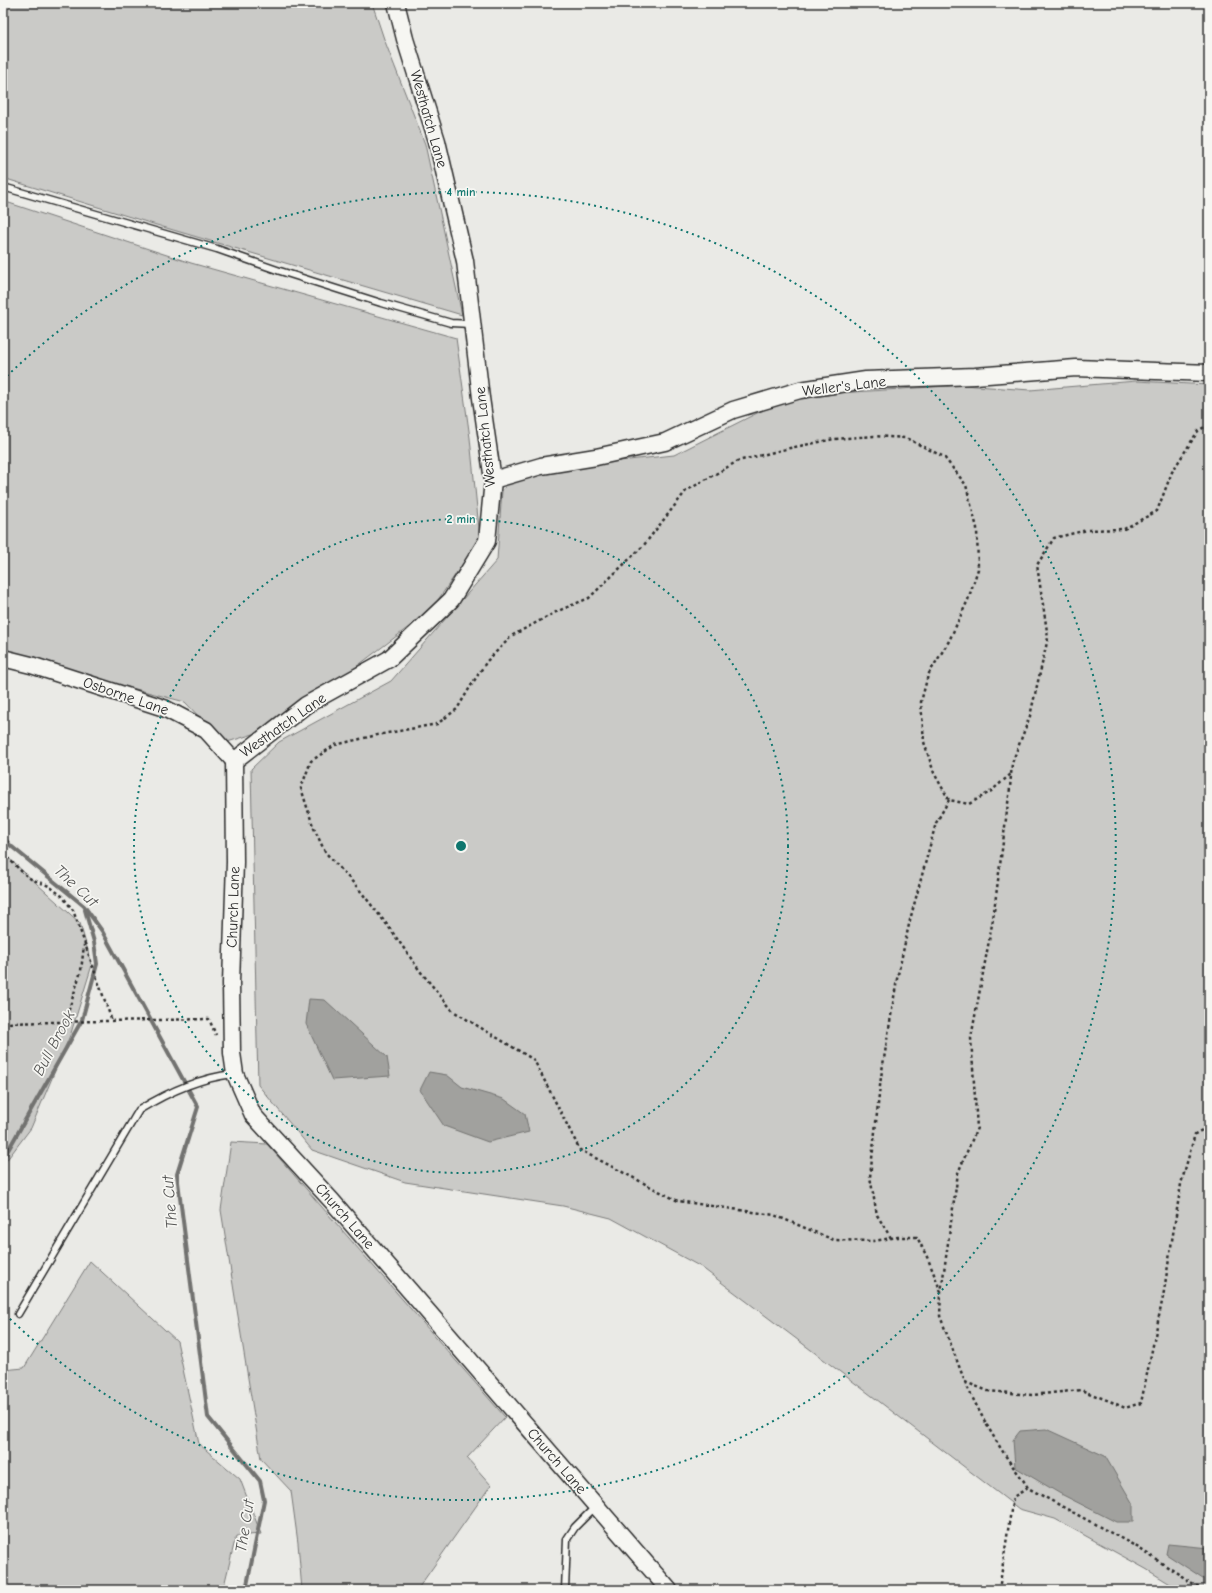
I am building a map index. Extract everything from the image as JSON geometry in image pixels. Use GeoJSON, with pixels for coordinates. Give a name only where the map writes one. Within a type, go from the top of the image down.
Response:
{"type":"FeatureCollection","features":[{"type":"Feature","properties":{"kind":"street","name":"Westhatch Lane"},"geometry":{"type":"LineString","coordinates":[[234,760],[306,705],[389,659],[451,600],[487,541],[493,480],[481,398],[465,261],[437,141],[405,39],[396,3]]}},
{"type":"Feature","properties":{"kind":"street","name":"Weller's Lane"},"geometry":{"type":"LineString","coordinates":[[493,480],[541,466],[596,457],[665,442],[733,410],[800,390],[866,380],[975,376],[1076,368],[1209,373]]}},
{"type":"Feature","properties":{"kind":"street","name":"Osborne Lane"},"geometry":{"type":"LineString","coordinates":[[3,658],[31,665],[164,708],[206,730],[234,760]]}},
{"type":"Feature","properties":{"kind":"street","name":"Church Lane"},"geometry":{"type":"LineString","coordinates":[[234,760],[235,862],[231,1022],[235,1074],[253,1115],[332,1201],[669,1590]]}},
{"type":"Feature","properties":{"kind":"lane"},"geometry":{"type":"LineString","coordinates":[[3,187],[217,249],[280,272],[382,303],[451,323],[472,324]]}},
{"type":"Feature","properties":{"kind":"lane"},"geometry":{"type":"LineString","coordinates":[[18,1314],[139,1110],[161,1096],[205,1079],[235,1074]]}},
{"type":"Feature","properties":{"kind":"lane"},"geometry":{"type":"LineString","coordinates":[[565,1590],[567,1538],[575,1527],[596,1506]]}},
{"type":"Feature","properties":{"kind":"path"},"geometry":{"type":"LineString","coordinates":[[1203,1590],[1137,1547],[1028,1488],[1023,1478],[1008,1460],[986,1426],[965,1382],[940,1316],[941,1292],[958,1173],[977,1128],[971,1038],[993,919],[1012,763],[1030,716],[1048,638],[1037,565],[1054,538],[1087,530],[1124,529],[1157,511],[1176,466],[1198,431],[1209,424]]}},
{"type":"Feature","properties":{"kind":"path"},"geometry":{"type":"LineString","coordinates":[[941,1292],[928,1259],[917,1237],[891,1238],[874,1241],[834,1240],[774,1215],[678,1201],[580,1150],[534,1060],[453,1011],[420,971],[388,926],[358,888],[325,852],[313,826],[301,788],[312,761],[335,745],[377,735],[437,724],[457,709],[487,661],[513,635],[558,611],[590,598],[644,545],[686,491],[738,461],[834,439],[874,436],[906,438],[944,457],[966,484],[977,528],[978,569],[968,600],[949,641],[928,675],[921,702],[924,742],[934,773],[949,800],[969,804],[990,792],[1011,774]]}},
{"type":"Feature","properties":{"kind":"path"},"geometry":{"type":"LineString","coordinates":[[891,1238],[877,1215],[870,1177],[881,1077],[897,980],[910,920],[936,823],[949,800]]}},
{"type":"Feature","properties":{"kind":"path"},"geometry":{"type":"LineString","coordinates":[[3,853],[31,879],[49,886],[62,896],[73,910],[112,1021]]}},
{"type":"Feature","properties":{"kind":"path"},"geometry":{"type":"LineString","coordinates":[[65,1022],[81,971],[84,942]]}},
{"type":"Feature","properties":{"kind":"path"},"geometry":{"type":"LineString","coordinates":[[3,1023],[208,1019],[218,1040]]}},
{"type":"Feature","properties":{"kind":"path"},"geometry":{"type":"LineString","coordinates":[[965,1382],[988,1391],[1032,1394],[1081,1390],[1125,1408],[1141,1403],[1163,1297],[1181,1184],[1195,1134],[1209,1126]]}},
{"type":"Feature","properties":{"kind":"path"},"geometry":{"type":"LineString","coordinates":[[999,1590],[1013,1497],[1028,1488]]}},
{"type":"Feature","properties":{"kind":"shaded area"},"geometry":{"type":"Polygon","coordinates":[[[3,3],[372,3],[384,39],[425,144],[462,315],[3,178],[3,3]]]}},
{"type":"Feature","properties":{"kind":"shaded area"},"geometry":{"type":"Polygon","coordinates":[[[3,201],[191,263],[456,338],[470,438],[480,539],[431,610],[352,670],[257,733],[224,743],[185,702],[3,654],[3,201]]]}},
{"type":"Feature","properties":{"kind":"shaded area"},"geometry":{"type":"Polygon","coordinates":[[[1136,381],[1209,385],[1209,1590],[1180,1590],[1146,1569],[1055,1519],[1019,1509],[701,1267],[611,1218],[563,1206],[405,1182],[312,1150],[258,1085],[251,769],[279,742],[391,681],[497,560],[502,491],[513,477],[602,463],[674,455],[771,406],[792,400],[839,393],[963,385],[1030,390],[1136,381]]]}},
{"type":"Feature","properties":{"kind":"shaded area"},"geometry":{"type":"Polygon","coordinates":[[[3,853],[80,923],[92,965],[71,1033],[31,1128],[3,1165],[3,853]]]}},
{"type":"Feature","properties":{"kind":"shaded area"},"geometry":{"type":"Polygon","coordinates":[[[309,999],[325,1000],[387,1057],[390,1076],[332,1080],[306,1024],[309,999]]]}},
{"type":"Feature","properties":{"kind":"shaded area"},"geometry":{"type":"Polygon","coordinates":[[[429,1072],[447,1075],[462,1087],[504,1099],[525,1114],[529,1132],[488,1142],[444,1126],[420,1090],[429,1072]]]}},
{"type":"Feature","properties":{"kind":"shaded area"},"geometry":{"type":"Polygon","coordinates":[[[231,1142],[267,1144],[505,1417],[467,1458],[491,1485],[417,1590],[302,1590],[298,1543],[291,1491],[261,1459],[221,1210],[231,1142]]]}},
{"type":"Feature","properties":{"kind":"shaded area"},"geometry":{"type":"Polygon","coordinates":[[[90,1261],[177,1341],[199,1444],[240,1479],[261,1534],[236,1536],[223,1590],[3,1590],[3,1370],[24,1368],[90,1261]]]}},
{"type":"Feature","properties":{"kind":"shaded area"},"geometry":{"type":"Polygon","coordinates":[[[1046,1429],[1105,1456],[1133,1504],[1133,1522],[1116,1522],[1059,1493],[1015,1467],[1013,1440],[1020,1431],[1046,1429]]]}},
{"type":"Feature","properties":{"kind":"shaded area"},"geometry":{"type":"Polygon","coordinates":[[[1168,1544],[1209,1548],[1209,1582],[1166,1554],[1168,1544]]]}},
{"type":"Feature","properties":{"kind":"waterway","name":"The Cut"},"geometry":{"type":"LineString","coordinates":[[3,837],[11,846],[84,906],[102,931],[198,1107],[177,1174],[208,1417],[260,1481],[264,1500],[246,1590]]}},
{"type":"Feature","properties":{"kind":"waterway","name":"Bull Brook"},"geometry":{"type":"LineString","coordinates":[[3,1159],[82,1020],[97,964],[94,942],[85,910]]}}]}
